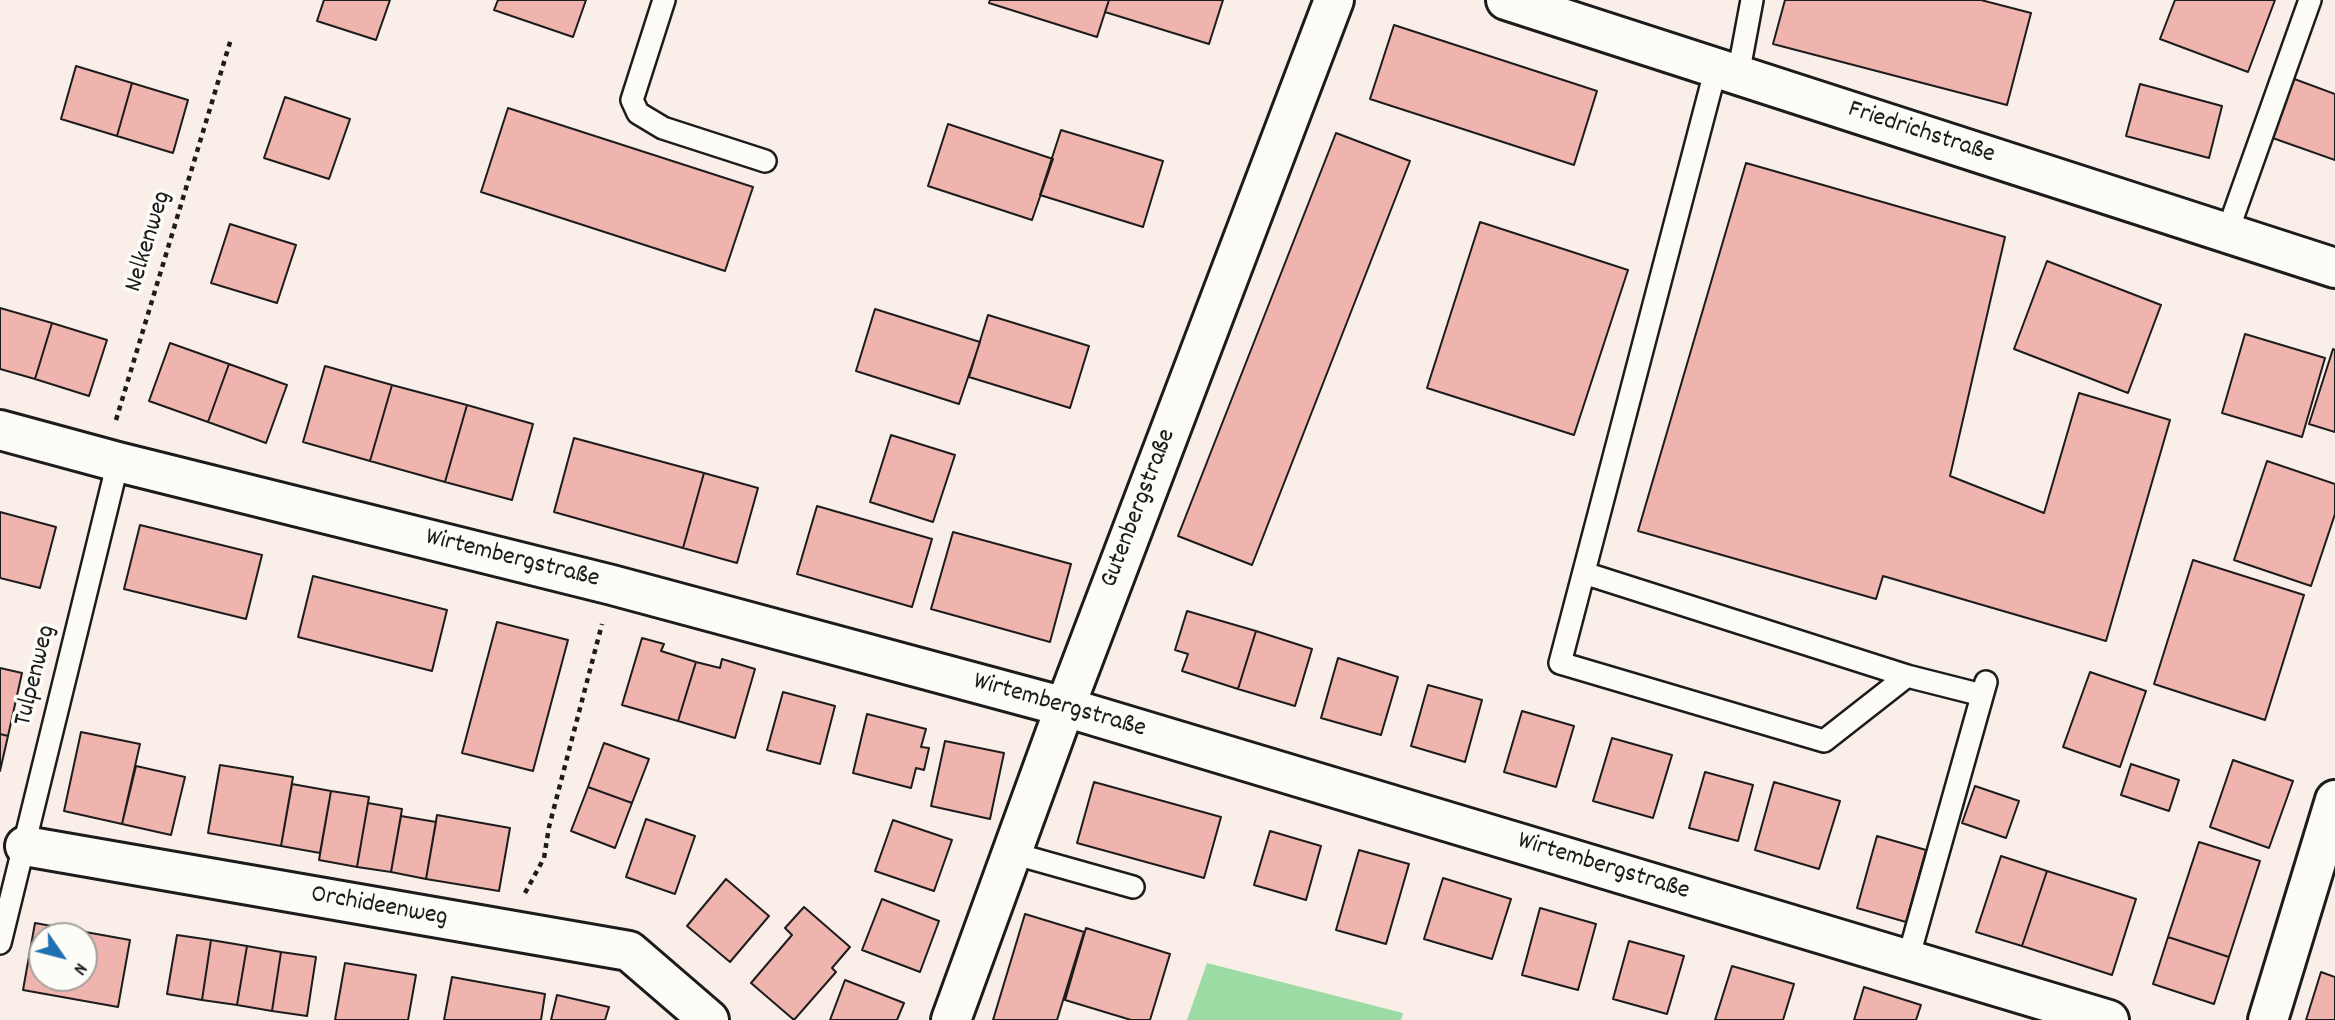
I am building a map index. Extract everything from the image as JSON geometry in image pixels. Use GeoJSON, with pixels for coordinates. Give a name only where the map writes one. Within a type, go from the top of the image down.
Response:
{"type":"FeatureCollection","features":[{"type":"Feature","properties":{"kind":"street","name":"Gutenbergstraße"},"geometry":{"type":"LineString","coordinates":[[951,1020],[1065,707],[1334,0]]}},
{"type":"Feature","properties":{"kind":"street","name":"Friedrichstraße"},"geometry":{"type":"LineString","coordinates":[[1507,0],[2335,268]]}},
{"type":"Feature","properties":{"kind":"street","name":"Wirtembergstraße"},"geometry":{"type":"LineString","coordinates":[[0,430],[612,585],[1065,707],[2109,1020]]}},
{"type":"Feature","properties":{"kind":"street"},"geometry":{"type":"LineString","coordinates":[[2268,1020],[2335,800]]}},
{"type":"Feature","properties":{"kind":"street","name":"Orchideenweg"},"geometry":{"type":"LineString","coordinates":[[25,846],[629,951],[709,1020]]}},
{"type":"Feature","properties":{"kind":"lane"},"geometry":{"type":"LineString","coordinates":[[664,0],[632,100],[638,113],[663,128],[765,161]]}},
{"type":"Feature","properties":{"kind":"lane"},"geometry":{"type":"LineString","coordinates":[[1752,0],[1727,71],[1560,663],[1824,741],[1907,676]]}},
{"type":"Feature","properties":{"kind":"lane"},"geometry":{"type":"LineString","coordinates":[[2227,233],[2310,0]]}},
{"type":"Feature","properties":{"kind":"lane","name":"Tulpenweg"},"geometry":{"type":"LineString","coordinates":[[0,943],[25,846],[111,459]]}},
{"type":"Feature","properties":{"kind":"lane"},"geometry":{"type":"LineString","coordinates":[[1584,573],[1907,676],[1984,688],[1908,960]]}},
{"type":"Feature","properties":{"kind":"lane"},"geometry":{"type":"LineString","coordinates":[[1012,853],[1133,887]]}},
{"type":"Feature","properties":{"kind":"path","name":"Nelkenweg"},"geometry":{"type":"LineString","coordinates":[[111,459],[231,39]]}},
{"type":"Feature","properties":{"kind":"path"},"geometry":{"type":"LineString","coordinates":[[505,930],[544,858],[549,827],[612,585]]}},
{"type":"Feature","properties":{"kind":"green space"},"geometry":{"type":"Polygon","coordinates":[[[1207,963],[1403,1013],[1401,1020],[1187,1020],[1207,963]]]}},
{"type":"Feature","properties":{"kind":"building"},"geometry":{"type":"Polygon","coordinates":[[[324,0],[390,0],[376,40],[317,21],[324,0]]]}},
{"type":"Feature","properties":{"kind":"building"},"geometry":{"type":"Polygon","coordinates":[[[498,0],[586,0],[573,37],[494,10],[498,0]]]}},
{"type":"Feature","properties":{"kind":"building"},"geometry":{"type":"Polygon","coordinates":[[[990,0],[1109,0],[1097,37],[989,3],[990,0]]]}},
{"type":"Feature","properties":{"kind":"building"},"geometry":{"type":"Polygon","coordinates":[[[1109,0],[1223,0],[1209,44],[1105,12],[1109,0]]]}},
{"type":"Feature","properties":{"kind":"building"},"geometry":{"type":"Polygon","coordinates":[[[1785,0],[1981,0],[2031,13],[2007,105],[1773,44],[1785,0]]]}},
{"type":"Feature","properties":{"kind":"building"},"geometry":{"type":"Polygon","coordinates":[[[2175,0],[2275,0],[2248,72],[2160,39],[2175,0]]]}},
{"type":"Feature","properties":{"kind":"building"},"geometry":{"type":"Polygon","coordinates":[[[1394,25],[1597,91],[1574,165],[1370,99],[1394,25]]]}},
{"type":"Feature","properties":{"kind":"building"},"geometry":{"type":"Polygon","coordinates":[[[76,66],[132,83],[117,136],[61,119],[76,66]]]}},
{"type":"Feature","properties":{"kind":"building"},"geometry":{"type":"Polygon","coordinates":[[[2289,77],[2335,94],[2335,160],[2267,136],[2289,77]]]}},
{"type":"Feature","properties":{"kind":"building"},"geometry":{"type":"Polygon","coordinates":[[[132,83],[188,100],[173,153],[117,136],[132,83]]]}},
{"type":"Feature","properties":{"kind":"building"},"geometry":{"type":"Polygon","coordinates":[[[2140,84],[2222,106],[2209,158],[2126,136],[2140,84]]]}},
{"type":"Feature","properties":{"kind":"building"},"geometry":{"type":"Polygon","coordinates":[[[285,97],[350,119],[329,179],[264,158],[285,97]]]}},
{"type":"Feature","properties":{"kind":"building"},"geometry":{"type":"Polygon","coordinates":[[[508,108],[753,187],[725,271],[481,192],[508,108]]]}},
{"type":"Feature","properties":{"kind":"building"},"geometry":{"type":"Polygon","coordinates":[[[948,124],[1053,159],[1032,220],[928,186],[948,124]]]}},
{"type":"Feature","properties":{"kind":"building"},"geometry":{"type":"Polygon","coordinates":[[[1061,130],[1163,161],[1143,227],[1040,195],[1061,130]]]}},
{"type":"Feature","properties":{"kind":"building"},"geometry":{"type":"Polygon","coordinates":[[[1336,133],[1410,161],[1252,565],[1178,536],[1336,133]]]}},
{"type":"Feature","properties":{"kind":"building"},"geometry":{"type":"Polygon","coordinates":[[[1746,163],[2005,237],[1950,476],[2044,513],[2079,393],[2170,420],[2106,641],[1883,576],[1876,599],[1638,531],[1746,163]]]}},
{"type":"Feature","properties":{"kind":"building"},"geometry":{"type":"Polygon","coordinates":[[[1480,222],[1628,270],[1574,435],[1427,388],[1480,222]]]}},
{"type":"Feature","properties":{"kind":"building"},"geometry":{"type":"Polygon","coordinates":[[[230,224],[296,245],[277,303],[211,283],[230,224]]]}},
{"type":"Feature","properties":{"kind":"building"},"geometry":{"type":"Polygon","coordinates":[[[2047,261],[2161,305],[2128,393],[2014,349],[2047,261]]]}},
{"type":"Feature","properties":{"kind":"building"},"geometry":{"type":"Polygon","coordinates":[[[0,308],[52,323],[35,379],[0,369],[0,308]]]}},
{"type":"Feature","properties":{"kind":"building"},"geometry":{"type":"Polygon","coordinates":[[[875,309],[980,342],[959,404],[856,371],[875,309]]]}},
{"type":"Feature","properties":{"kind":"building"},"geometry":{"type":"Polygon","coordinates":[[[988,315],[1089,346],[1070,408],[969,377],[988,315]]]}},
{"type":"Feature","properties":{"kind":"building"},"geometry":{"type":"Polygon","coordinates":[[[52,323],[107,340],[89,396],[35,379],[52,323]]]}},
{"type":"Feature","properties":{"kind":"building"},"geometry":{"type":"Polygon","coordinates":[[[2245,334],[2325,358],[2302,437],[2222,413],[2245,334]]]}},
{"type":"Feature","properties":{"kind":"building"},"geometry":{"type":"Polygon","coordinates":[[[170,343],[229,364],[208,422],[149,401],[170,343]]]}},
{"type":"Feature","properties":{"kind":"building"},"geometry":{"type":"Polygon","coordinates":[[[2333,349],[2335,350],[2335,432],[2309,424],[2333,349]]]}},
{"type":"Feature","properties":{"kind":"building"},"geometry":{"type":"Polygon","coordinates":[[[229,364],[287,385],[266,443],[208,422],[229,364]]]}},
{"type":"Feature","properties":{"kind":"building"},"geometry":{"type":"Polygon","coordinates":[[[325,366],[392,385],[370,461],[303,442],[325,366]]]}},
{"type":"Feature","properties":{"kind":"building"},"geometry":{"type":"Polygon","coordinates":[[[392,385],[467,405],[445,482],[370,461],[392,385]]]}},
{"type":"Feature","properties":{"kind":"building"},"geometry":{"type":"Polygon","coordinates":[[[467,405],[533,424],[512,500],[445,482],[467,405]]]}},
{"type":"Feature","properties":{"kind":"building"},"geometry":{"type":"Polygon","coordinates":[[[891,435],[955,455],[933,522],[870,502],[891,435]]]}},
{"type":"Feature","properties":{"kind":"building"},"geometry":{"type":"Polygon","coordinates":[[[574,438],[704,473],[683,548],[554,512],[574,438]]]}},
{"type":"Feature","properties":{"kind":"building"},"geometry":{"type":"Polygon","coordinates":[[[2267,461],[2335,484],[2335,514],[2311,586],[2234,560],[2267,461]]]}},
{"type":"Feature","properties":{"kind":"building"},"geometry":{"type":"Polygon","coordinates":[[[704,473],[758,488],[737,563],[683,548],[704,473]]]}},
{"type":"Feature","properties":{"kind":"building"},"geometry":{"type":"Polygon","coordinates":[[[817,506],[932,539],[912,607],[797,574],[817,506]]]}},
{"type":"Feature","properties":{"kind":"building"},"geometry":{"type":"Polygon","coordinates":[[[0,512],[56,527],[40,588],[0,578],[0,512]]]}},
{"type":"Feature","properties":{"kind":"building"},"geometry":{"type":"Polygon","coordinates":[[[140,525],[262,555],[246,619],[124,589],[140,525]]]}},
{"type":"Feature","properties":{"kind":"building"},"geometry":{"type":"Polygon","coordinates":[[[953,532],[1071,564],[1050,642],[931,609],[953,532]]]}},
{"type":"Feature","properties":{"kind":"building"},"geometry":{"type":"Polygon","coordinates":[[[2193,560],[2304,595],[2265,720],[2154,684],[2193,560]]]}},
{"type":"Feature","properties":{"kind":"building"},"geometry":{"type":"Polygon","coordinates":[[[313,576],[447,610],[432,671],[298,637],[313,576]]]}},
{"type":"Feature","properties":{"kind":"building"},"geometry":{"type":"Polygon","coordinates":[[[1187,611],[1256,631],[1238,689],[1182,671],[1188,654],[1175,650],[1187,611]]]}},
{"type":"Feature","properties":{"kind":"building"},"geometry":{"type":"Polygon","coordinates":[[[497,622],[568,640],[533,771],[462,753],[497,622]]]}},
{"type":"Feature","properties":{"kind":"building"},"geometry":{"type":"Polygon","coordinates":[[[1256,631],[1312,649],[1295,706],[1238,689],[1256,631]]]}},
{"type":"Feature","properties":{"kind":"building"},"geometry":{"type":"Polygon","coordinates":[[[642,638],[664,644],[661,651],[696,662],[678,721],[622,705],[642,638]]]}},
{"type":"Feature","properties":{"kind":"building"},"geometry":{"type":"Polygon","coordinates":[[[1338,658],[1398,677],[1381,735],[1321,718],[1338,658]]]}},
{"type":"Feature","properties":{"kind":"building"},"geometry":{"type":"Polygon","coordinates":[[[722,659],[755,669],[735,738],[678,721],[696,662],[720,668],[722,659]]]}},
{"type":"Feature","properties":{"kind":"building"},"geometry":{"type":"Polygon","coordinates":[[[0,668],[22,673],[8,736],[0,734],[0,668]]]}},
{"type":"Feature","properties":{"kind":"building"},"geometry":{"type":"Polygon","coordinates":[[[2090,672],[2146,691],[2120,767],[2063,747],[2090,672]]]}},
{"type":"Feature","properties":{"kind":"building"},"geometry":{"type":"Polygon","coordinates":[[[1428,685],[1482,700],[1465,762],[1411,746],[1428,685]]]}},
{"type":"Feature","properties":{"kind":"building"},"geometry":{"type":"Polygon","coordinates":[[[783,692],[835,706],[820,764],[767,750],[783,692]]]}},
{"type":"Feature","properties":{"kind":"building"},"geometry":{"type":"Polygon","coordinates":[[[1522,711],[1574,726],[1556,787],[1504,772],[1522,711]]]}},
{"type":"Feature","properties":{"kind":"building"},"geometry":{"type":"Polygon","coordinates":[[[867,714],[926,729],[921,747],[929,748],[924,770],[916,768],[911,788],[853,773],[867,714]]]}},
{"type":"Feature","properties":{"kind":"building"},"geometry":{"type":"Polygon","coordinates":[[[81,732],[140,744],[122,824],[64,811],[81,732]]]}},
{"type":"Feature","properties":{"kind":"building"},"geometry":{"type":"Polygon","coordinates":[[[0,734],[8,736],[0,771],[0,734]]]}},
{"type":"Feature","properties":{"kind":"building"},"geometry":{"type":"Polygon","coordinates":[[[1612,738],[1672,755],[1653,818],[1593,801],[1612,738]]]}},
{"type":"Feature","properties":{"kind":"building"},"geometry":{"type":"Polygon","coordinates":[[[945,741],[1004,753],[990,819],[931,806],[945,741]]]}},
{"type":"Feature","properties":{"kind":"building"},"geometry":{"type":"Polygon","coordinates":[[[604,743],[649,759],[632,803],[588,787],[604,743]]]}},
{"type":"Feature","properties":{"kind":"building"},"geometry":{"type":"Polygon","coordinates":[[[2233,760],[2293,781],[2269,848],[2210,827],[2233,760]]]}},
{"type":"Feature","properties":{"kind":"building"},"geometry":{"type":"Polygon","coordinates":[[[2131,764],[2179,780],[2169,811],[2121,795],[2131,764]]]}},
{"type":"Feature","properties":{"kind":"building"},"geometry":{"type":"Polygon","coordinates":[[[220,765],[293,777],[281,846],[208,833],[220,765]]]}},
{"type":"Feature","properties":{"kind":"building"},"geometry":{"type":"Polygon","coordinates":[[[136,766],[185,777],[171,835],[122,824],[136,766]]]}},
{"type":"Feature","properties":{"kind":"building"},"geometry":{"type":"Polygon","coordinates":[[[1705,772],[1753,785],[1738,841],[1689,828],[1705,772]]]}},
{"type":"Feature","properties":{"kind":"building"},"geometry":{"type":"Polygon","coordinates":[[[1094,782],[1221,817],[1204,878],[1077,843],[1094,782]]]}},
{"type":"Feature","properties":{"kind":"building"},"geometry":{"type":"Polygon","coordinates":[[[1774,782],[1840,801],[1819,869],[1755,850],[1774,782]]]}},
{"type":"Feature","properties":{"kind":"building"},"geometry":{"type":"Polygon","coordinates":[[[292,784],[331,791],[320,853],[281,846],[292,784]]]}},
{"type":"Feature","properties":{"kind":"building"},"geometry":{"type":"Polygon","coordinates":[[[1975,786],[2019,801],[2006,838],[1962,823],[1975,786]]]}},
{"type":"Feature","properties":{"kind":"building"},"geometry":{"type":"Polygon","coordinates":[[[588,787],[632,803],[615,848],[571,831],[588,787]]]}},
{"type":"Feature","properties":{"kind":"building"},"geometry":{"type":"Polygon","coordinates":[[[331,791],[369,797],[357,867],[319,860],[331,791]]]}},
{"type":"Feature","properties":{"kind":"building"},"geometry":{"type":"Polygon","coordinates":[[[368,803],[402,809],[391,872],[357,867],[368,803]]]}},
{"type":"Feature","properties":{"kind":"building"},"geometry":{"type":"Polygon","coordinates":[[[437,815],[510,828],[499,891],[426,879],[437,815]]]}},
{"type":"Feature","properties":{"kind":"building"},"geometry":{"type":"Polygon","coordinates":[[[401,816],[436,822],[426,879],[391,872],[401,816]]]}},
{"type":"Feature","properties":{"kind":"building"},"geometry":{"type":"Polygon","coordinates":[[[646,819],[695,836],[675,894],[626,877],[646,819]]]}},
{"type":"Feature","properties":{"kind":"building"},"geometry":{"type":"Polygon","coordinates":[[[893,820],[952,840],[934,891],[875,871],[893,820]]]}},
{"type":"Feature","properties":{"kind":"building"},"geometry":{"type":"Polygon","coordinates":[[[1270,831],[1321,846],[1306,900],[1254,885],[1270,831]]]}},
{"type":"Feature","properties":{"kind":"building"},"geometry":{"type":"Polygon","coordinates":[[[1877,836],[1926,850],[1906,922],[1857,908],[1877,836]]]}},
{"type":"Feature","properties":{"kind":"building"},"geometry":{"type":"Polygon","coordinates":[[[2199,842],[2260,861],[2229,957],[2168,937],[2199,842]]]}},
{"type":"Feature","properties":{"kind":"building"},"geometry":{"type":"Polygon","coordinates":[[[1359,850],[1409,864],[1386,944],[1336,930],[1359,850]]]}},
{"type":"Feature","properties":{"kind":"building"},"geometry":{"type":"Polygon","coordinates":[[[2001,856],[2047,871],[2022,946],[1976,932],[2001,856]]]}},
{"type":"Feature","properties":{"kind":"building"},"geometry":{"type":"Polygon","coordinates":[[[2047,871],[2136,899],[2112,975],[2022,946],[2047,871]]]}},
{"type":"Feature","properties":{"kind":"building"},"geometry":{"type":"Polygon","coordinates":[[[1443,878],[1511,899],[1492,959],[1424,939],[1443,878]]]}},
{"type":"Feature","properties":{"kind":"building"},"geometry":{"type":"Polygon","coordinates":[[[726,879],[769,916],[730,962],[687,926],[726,879]]]}},
{"type":"Feature","properties":{"kind":"building"},"geometry":{"type":"Polygon","coordinates":[[[882,899],[939,921],[920,972],[862,950],[882,899]]]}},
{"type":"Feature","properties":{"kind":"building"},"geometry":{"type":"Polygon","coordinates":[[[804,907],[850,947],[832,968],[836,972],[794,1020],[751,983],[792,935],[785,928],[804,907]]]}},
{"type":"Feature","properties":{"kind":"building"},"geometry":{"type":"Polygon","coordinates":[[[1540,908],[1596,924],[1578,990],[1522,975],[1540,908]]]}},
{"type":"Feature","properties":{"kind":"building"},"geometry":{"type":"Polygon","coordinates":[[[1025,914],[1084,932],[1057,1020],[993,1020],[1025,914]]]}},
{"type":"Feature","properties":{"kind":"building"},"geometry":{"type":"Polygon","coordinates":[[[1086,928],[1170,954],[1150,1020],[1131,1020],[1065,1000],[1086,928]]]}},
{"type":"Feature","properties":{"kind":"building"},"geometry":{"type":"Polygon","coordinates":[[[98,934],[130,940],[118,1007],[34,992],[98,992],[98,934]]]}},
{"type":"Feature","properties":{"kind":"building"},"geometry":{"type":"Polygon","coordinates":[[[177,935],[211,940],[202,1000],[167,994],[177,935]]]}},
{"type":"Feature","properties":{"kind":"building"},"geometry":{"type":"Polygon","coordinates":[[[2168,937],[2229,957],[2214,1004],[2153,984],[2168,937]]]}},
{"type":"Feature","properties":{"kind":"building"},"geometry":{"type":"Polygon","coordinates":[[[211,940],[247,946],[237,1005],[202,1000],[211,940]]]}},
{"type":"Feature","properties":{"kind":"building"},"geometry":{"type":"Polygon","coordinates":[[[1629,941],[1684,956],[1667,1014],[1613,999],[1629,941]]]}},
{"type":"Feature","properties":{"kind":"building"},"geometry":{"type":"Polygon","coordinates":[[[247,946],[281,952],[272,1011],[237,1005],[247,946]]]}},
{"type":"Feature","properties":{"kind":"building"},"geometry":{"type":"Polygon","coordinates":[[[281,952],[316,957],[307,1016],[272,1011],[281,952]]]}},
{"type":"Feature","properties":{"kind":"building"},"geometry":{"type":"Polygon","coordinates":[[[28,962],[28,991],[23,990],[28,962]]]}},
{"type":"Feature","properties":{"kind":"building"},"geometry":{"type":"Polygon","coordinates":[[[345,963],[416,975],[408,1020],[335,1020],[345,963]]]}},
{"type":"Feature","properties":{"kind":"building"},"geometry":{"type":"Polygon","coordinates":[[[1732,966],[1794,984],[1783,1020],[1715,1020],[1732,966]]]}},
{"type":"Feature","properties":{"kind":"building"},"geometry":{"type":"Polygon","coordinates":[[[2321,972],[2335,977],[2335,1020],[2306,1020],[2321,972]]]}},
{"type":"Feature","properties":{"kind":"building"},"geometry":{"type":"Polygon","coordinates":[[[452,977],[545,994],[541,1020],[444,1020],[452,977]]]}},
{"type":"Feature","properties":{"kind":"building"},"geometry":{"type":"Polygon","coordinates":[[[845,980],[904,1003],[897,1020],[830,1020],[845,980]]]}},
{"type":"Feature","properties":{"kind":"building"},"geometry":{"type":"Polygon","coordinates":[[[1864,987],[1921,1005],[1916,1020],[1854,1020],[1864,987]]]}},
{"type":"Feature","properties":{"kind":"building"},"geometry":{"type":"Polygon","coordinates":[[[557,995],[609,1007],[605,1020],[551,1020],[557,995]]]}}]}
